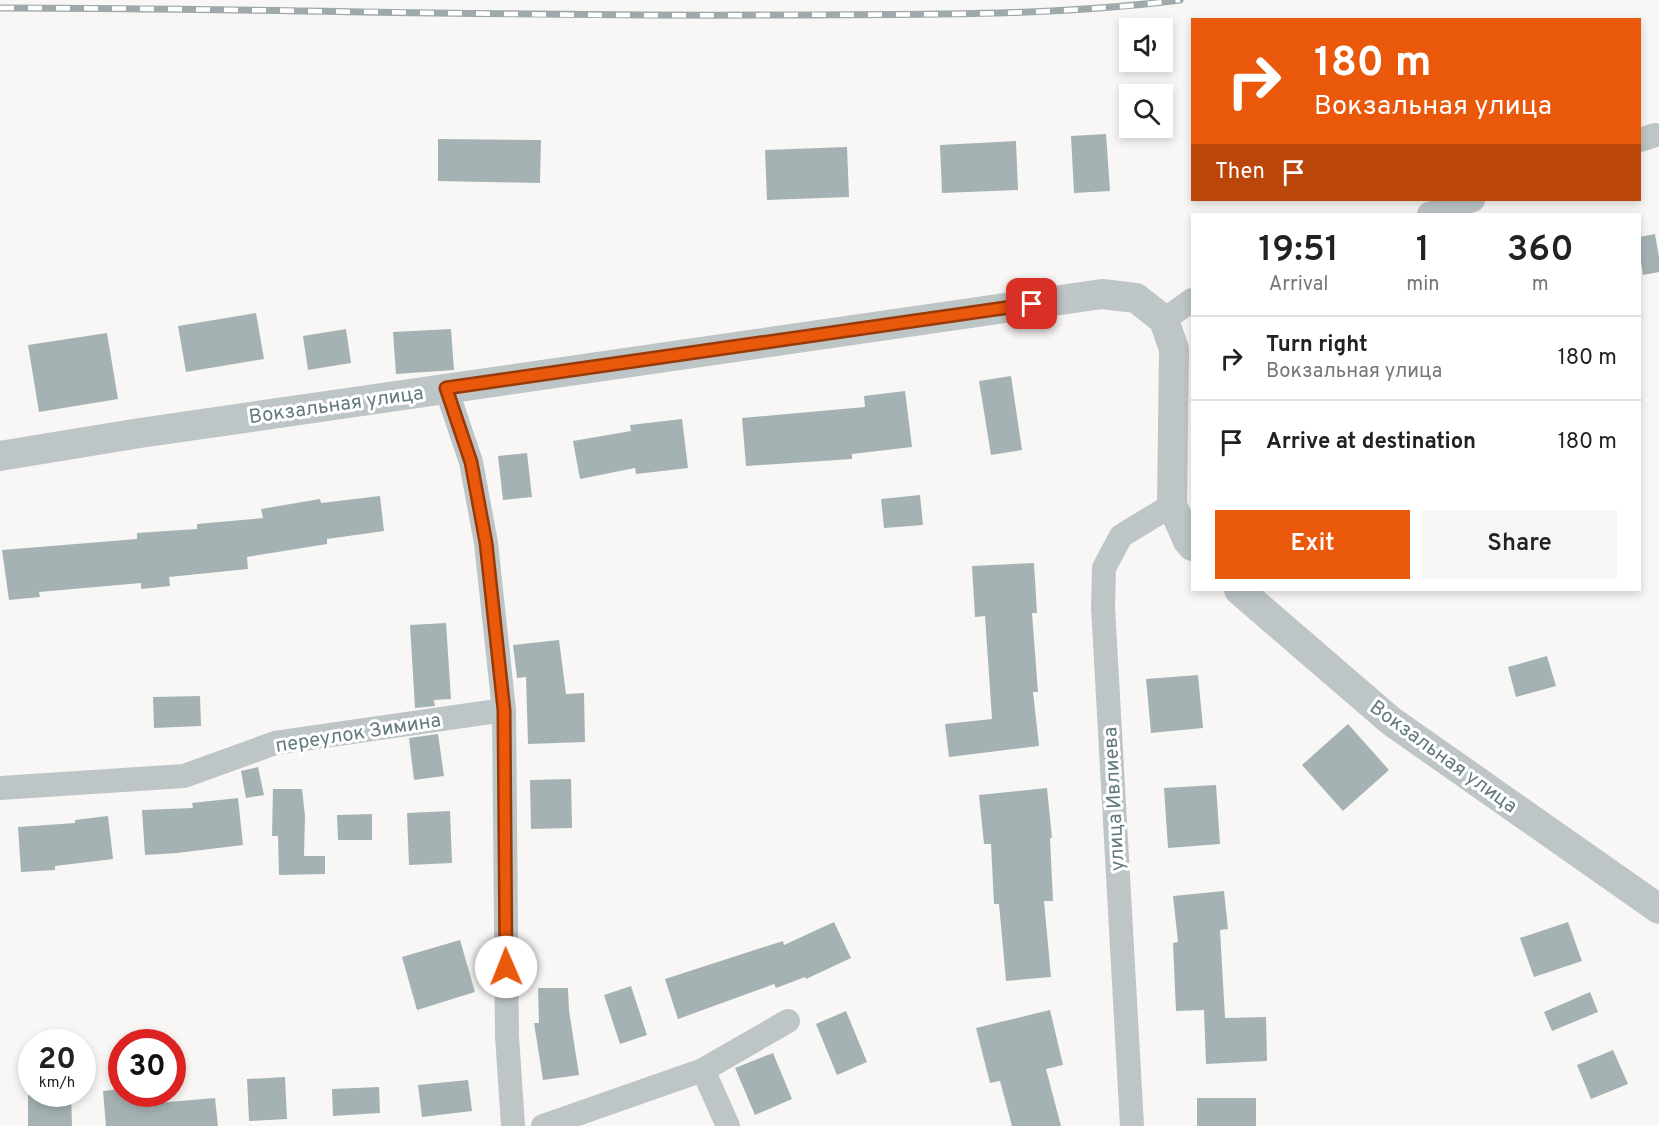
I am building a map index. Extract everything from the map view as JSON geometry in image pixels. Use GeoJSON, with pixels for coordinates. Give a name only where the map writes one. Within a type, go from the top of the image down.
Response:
{"type":"FeatureCollection","features":[{"type":"Feature","properties":{"kind":"street"},"geometry":{"type":"LineString","coordinates":[[1432,213],[1470,201]]}},
{"type":"Feature","properties":{"kind":"street","name":"Вокзальная улица"},"geometry":{"type":"LineString","coordinates":[[0,456],[446,388],[1102,294],[1136,298],[1164,320]]}},
{"type":"Feature","properties":{"kind":"street"},"geometry":{"type":"LineString","coordinates":[[1191,301],[1164,320],[1174,349],[1172,505],[1191,545]]}},
{"type":"Feature","properties":{"kind":"street"},"geometry":{"type":"LineString","coordinates":[[446,388],[471,462],[486,543],[504,710],[507,1036],[513,1126]]}},
{"type":"Feature","properties":{"kind":"street","name":"улица Ивлиева"},"geometry":{"type":"LineString","coordinates":[[1132,1126],[1103,607],[1104,568],[1121,536],[1172,505]]}},
{"type":"Feature","properties":{"kind":"street","name":"Вокзальная улица"},"geometry":{"type":"LineString","coordinates":[[1240,591],[1390,721],[1659,909]]}},
{"type":"Feature","properties":{"kind":"street","name":"переулок Зимина"},"geometry":{"type":"LineString","coordinates":[[0,788],[184,776],[275,743],[504,710]]}},
{"type":"Feature","properties":{"kind":"street"},"geometry":{"type":"LineString","coordinates":[[543,1126],[703,1070],[788,1021]]}},
{"type":"Feature","properties":{"kind":"street"},"geometry":{"type":"LineString","coordinates":[[703,1070],[729,1126]]}},
{"type":"Feature","properties":{"kind":"building"},"geometry":{"type":"Polygon","coordinates":[[[1106,134],[1110,191],[1074,193],[1071,136],[1106,134]]]}},
{"type":"Feature","properties":{"kind":"building"},"geometry":{"type":"Polygon","coordinates":[[[438,139],[541,140],[540,183],[438,181],[438,139]]]}},
{"type":"Feature","properties":{"kind":"building"},"geometry":{"type":"Polygon","coordinates":[[[1016,141],[1018,190],[942,193],[940,145],[1016,141]]]}},
{"type":"Feature","properties":{"kind":"building"},"geometry":{"type":"Polygon","coordinates":[[[847,147],[849,197],[767,200],[765,150],[847,147]]]}},
{"type":"Feature","properties":{"kind":"building"},"geometry":{"type":"Polygon","coordinates":[[[1655,234],[1659,272],[1643,275],[1641,237],[1655,234]]]}},
{"type":"Feature","properties":{"kind":"building"},"geometry":{"type":"Polygon","coordinates":[[[256,313],[264,359],[186,372],[178,326],[256,313]]]}},
{"type":"Feature","properties":{"kind":"building"},"geometry":{"type":"Polygon","coordinates":[[[346,329],[351,363],[308,370],[303,336],[346,329]]]}},
{"type":"Feature","properties":{"kind":"building"},"geometry":{"type":"Polygon","coordinates":[[[451,329],[454,370],[396,374],[393,332],[451,329]]]}},
{"type":"Feature","properties":{"kind":"building"},"geometry":{"type":"Polygon","coordinates":[[[107,333],[118,399],[39,412],[28,345],[107,333]]]}},
{"type":"Feature","properties":{"kind":"building"},"geometry":{"type":"Polygon","coordinates":[[[1011,376],[1022,450],[991,455],[979,381],[1011,376]]]}},
{"type":"Feature","properties":{"kind":"building"},"geometry":{"type":"Polygon","coordinates":[[[905,391],[912,447],[852,454],[852,459],[746,466],[742,418],[865,407],[864,396],[905,391]]]}},
{"type":"Feature","properties":{"kind":"building"},"geometry":{"type":"Polygon","coordinates":[[[682,419],[688,468],[636,474],[635,468],[580,479],[573,441],[631,431],[630,425],[682,419]]]}},
{"type":"Feature","properties":{"kind":"building"},"geometry":{"type":"Polygon","coordinates":[[[527,453],[532,497],[503,500],[498,456],[527,453]]]}},
{"type":"Feature","properties":{"kind":"building"},"geometry":{"type":"Polygon","coordinates":[[[920,495],[923,525],[884,528],[881,499],[920,495]]]}},
{"type":"Feature","properties":{"kind":"building"},"geometry":{"type":"Polygon","coordinates":[[[380,496],[384,531],[327,539],[327,544],[247,557],[248,569],[169,577],[170,586],[141,589],[141,583],[39,592],[40,597],[9,600],[2,550],[137,539],[137,533],[197,529],[197,524],[263,518],[261,509],[320,499],[321,503],[380,496]]]}},
{"type":"Feature","properties":{"kind":"building"},"geometry":{"type":"Polygon","coordinates":[[[1034,563],[1037,613],[1032,613],[1038,692],[1033,692],[1039,746],[949,757],[945,724],[992,719],[985,616],[975,617],[972,566],[1034,563]]]}},
{"type":"Feature","properties":{"kind":"building"},"geometry":{"type":"Polygon","coordinates":[[[446,623],[451,699],[434,700],[435,706],[415,708],[410,625],[446,623]]]}},
{"type":"Feature","properties":{"kind":"building"},"geometry":{"type":"Polygon","coordinates":[[[559,640],[566,694],[584,693],[585,742],[528,744],[526,677],[517,678],[513,645],[559,640]]]}},
{"type":"Feature","properties":{"kind":"building"},"geometry":{"type":"Polygon","coordinates":[[[1547,656],[1556,686],[1516,697],[1508,667],[1547,656]]]}},
{"type":"Feature","properties":{"kind":"building"},"geometry":{"type":"Polygon","coordinates":[[[1198,675],[1203,728],[1151,733],[1146,679],[1198,675]]]}},
{"type":"Feature","properties":{"kind":"building"},"geometry":{"type":"Polygon","coordinates":[[[200,696],[201,726],[154,728],[153,697],[200,696]]]}},
{"type":"Feature","properties":{"kind":"building"},"geometry":{"type":"Polygon","coordinates":[[[1348,724],[1389,770],[1343,811],[1302,765],[1348,724]]]}},
{"type":"Feature","properties":{"kind":"building"},"geometry":{"type":"Polygon","coordinates":[[[438,734],[444,776],[414,780],[409,738],[438,734]]]}},
{"type":"Feature","properties":{"kind":"building"},"geometry":{"type":"Polygon","coordinates":[[[258,767],[264,795],[246,798],[241,771],[258,767]]]}},
{"type":"Feature","properties":{"kind":"building"},"geometry":{"type":"Polygon","coordinates":[[[571,779],[572,828],[531,829],[530,780],[571,779]]]}},
{"type":"Feature","properties":{"kind":"building"},"geometry":{"type":"Polygon","coordinates":[[[1216,785],[1220,844],[1168,848],[1164,788],[1216,785]]]}},
{"type":"Feature","properties":{"kind":"building"},"geometry":{"type":"Polygon","coordinates":[[[1047,788],[1052,838],[1050,838],[1053,901],[1044,901],[1051,977],[1006,981],[999,904],[994,904],[991,844],[984,844],[979,795],[1047,788]]]}},
{"type":"Feature","properties":{"kind":"building"},"geometry":{"type":"Polygon","coordinates":[[[273,789],[302,789],[305,816],[304,856],[325,856],[325,874],[279,875],[278,836],[272,836],[273,789]]]}},
{"type":"Feature","properties":{"kind":"building"},"geometry":{"type":"Polygon","coordinates":[[[238,798],[243,845],[145,855],[142,810],[193,808],[192,803],[238,798]]]}},
{"type":"Feature","properties":{"kind":"building"},"geometry":{"type":"Polygon","coordinates":[[[450,811],[452,863],[409,865],[407,813],[450,811]]]}},
{"type":"Feature","properties":{"kind":"building"},"geometry":{"type":"Polygon","coordinates":[[[372,814],[372,840],[338,840],[337,815],[372,814]]]}},
{"type":"Feature","properties":{"kind":"building"},"geometry":{"type":"Polygon","coordinates":[[[108,816],[113,859],[55,866],[55,870],[21,872],[18,827],[75,823],[75,820],[108,816]]]}},
{"type":"Feature","properties":{"kind":"building"},"geometry":{"type":"Polygon","coordinates":[[[1224,891],[1228,929],[1220,930],[1225,1018],[1266,1017],[1267,1061],[1206,1064],[1204,1010],[1176,1011],[1173,943],[1178,942],[1173,896],[1224,891]]]}},
{"type":"Feature","properties":{"kind":"building"},"geometry":{"type":"Polygon","coordinates":[[[834,922],[851,958],[806,979],[805,977],[776,988],[774,984],[678,1019],[665,979],[783,941],[784,945],[834,922]]]}},
{"type":"Feature","properties":{"kind":"building"},"geometry":{"type":"Polygon","coordinates":[[[1568,922],[1582,961],[1534,977],[1520,938],[1568,922]]]}},
{"type":"Feature","properties":{"kind":"building"},"geometry":{"type":"Polygon","coordinates":[[[460,940],[475,992],[417,1010],[402,957],[460,940]]]}},
{"type":"Feature","properties":{"kind":"building"},"geometry":{"type":"Polygon","coordinates":[[[631,986],[647,1035],[620,1044],[604,995],[631,986]]]}},
{"type":"Feature","properties":{"kind":"building"},"geometry":{"type":"Polygon","coordinates":[[[538,988],[568,988],[579,1075],[543,1080],[534,1023],[539,1023],[538,988]]]}},
{"type":"Feature","properties":{"kind":"building"},"geometry":{"type":"Polygon","coordinates":[[[1590,992],[1598,1012],[1552,1031],[1544,1012],[1590,992]]]}},
{"type":"Feature","properties":{"kind":"building"},"geometry":{"type":"Polygon","coordinates":[[[1050,1010],[1063,1065],[1046,1069],[1061,1126],[1012,1126],[1000,1081],[990,1083],[976,1028],[1050,1010]]]}},
{"type":"Feature","properties":{"kind":"building"},"geometry":{"type":"Polygon","coordinates":[[[846,1011],[867,1062],[837,1075],[816,1024],[846,1011]]]}},
{"type":"Feature","properties":{"kind":"building"},"geometry":{"type":"Polygon","coordinates":[[[1613,1050],[1628,1084],[1591,1099],[1577,1065],[1613,1050]]]}},
{"type":"Feature","properties":{"kind":"building"},"geometry":{"type":"Polygon","coordinates":[[[773,1053],[792,1099],[755,1115],[735,1068],[773,1053]]]}},
{"type":"Feature","properties":{"kind":"building"},"geometry":{"type":"Polygon","coordinates":[[[285,1077],[287,1119],[249,1121],[247,1079],[285,1077]]]}},
{"type":"Feature","properties":{"kind":"building"},"geometry":{"type":"Polygon","coordinates":[[[468,1080],[472,1111],[422,1117],[418,1085],[468,1080]]]}},
{"type":"Feature","properties":{"kind":"building"},"geometry":{"type":"Polygon","coordinates":[[[379,1087],[380,1113],[333,1116],[332,1089],[379,1087]]]}},
{"type":"Feature","properties":{"kind":"building"},"geometry":{"type":"Polygon","coordinates":[[[108,1090],[108,1107],[186,1107],[186,1100],[215,1098],[218,1126],[106,1126],[103,1091],[108,1090]]]}},
{"type":"Feature","properties":{"kind":"building"},"geometry":{"type":"Polygon","coordinates":[[[1197,1098],[1256,1098],[1256,1126],[1197,1126],[1197,1098]]]}},
{"type":"Feature","properties":{"kind":"building"},"geometry":{"type":"Polygon","coordinates":[[[28,1107],[71,1107],[72,1126],[28,1126],[28,1107]]]}},
{"type":"Feature","properties":{"kind":"railway"},"geometry":{"type":"LineString","coordinates":[[0,8],[583,15],[928,14],[1029,12],[1180,0]]}},
{"type":"Feature","properties":{"kind":"route"},"geometry":{"type":"LineString","coordinates":[[506,967],[504,710],[486,543],[471,462],[446,388],[1032,304]]}}]}
